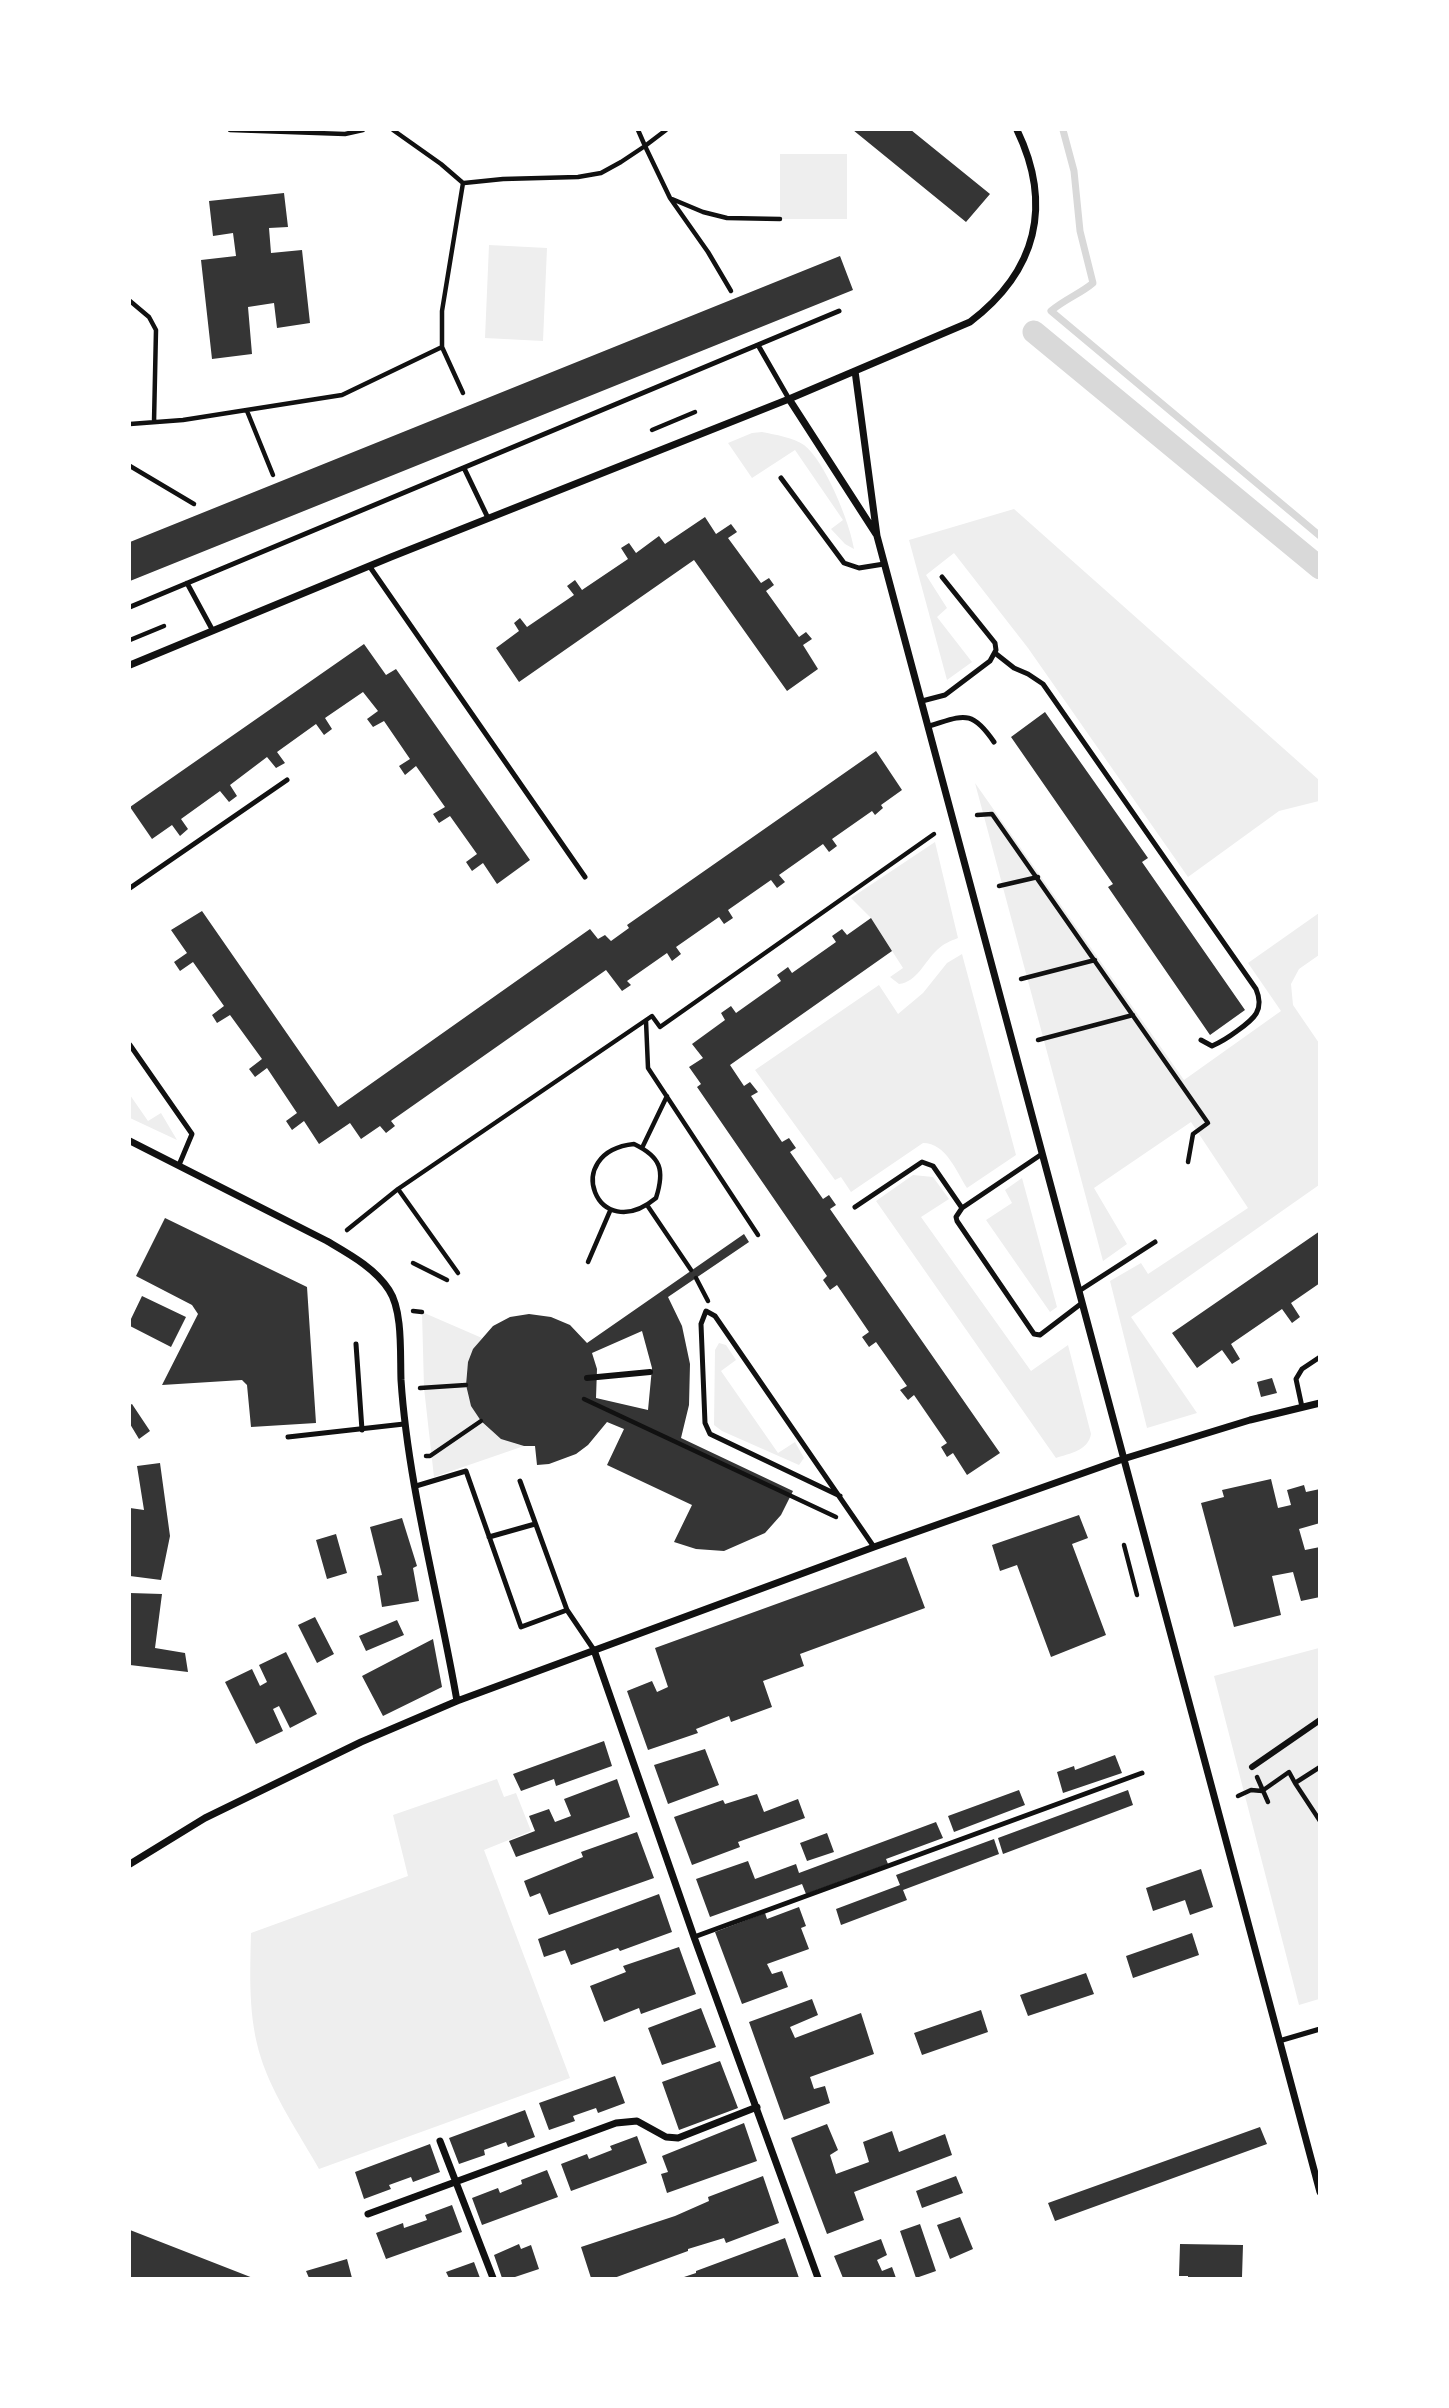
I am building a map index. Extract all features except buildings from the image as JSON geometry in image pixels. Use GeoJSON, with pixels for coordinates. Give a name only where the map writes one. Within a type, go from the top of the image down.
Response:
{"type":"FeatureCollection","features":[{"type":"Feature","properties":{"kind":"street"},"geometry":{"type":"LineString","coordinates":[[130,665],[488,517],[789,399],[970,322],[981,314],[1014,275],[1032,242],[1035,188],[1029,155],[1017,130]]}},
{"type":"Feature","properties":{"kind":"street"},"geometry":{"type":"LineString","coordinates":[[855,371],[877,536],[884,564],[1320,2192]]}},
{"type":"Feature","properties":{"kind":"street"},"geometry":{"type":"LineString","coordinates":[[789,399],[877,536]]}},
{"type":"Feature","properties":{"kind":"street"},"geometry":{"type":"LineString","coordinates":[[130,1141],[336,1246],[355,1258],[390,1291],[397,1310],[404,1424],[457,1701]]}},
{"type":"Feature","properties":{"kind":"street"},"geometry":{"type":"LineString","coordinates":[[587,1378],[650,1372]]}},
{"type":"Feature","properties":{"kind":"street"},"geometry":{"type":"LineString","coordinates":[[130,1864],[205,1818],[361,1742],[457,1701],[874,1547],[1123,1459],[1250,1420],[1320,1403]]}},
{"type":"Feature","properties":{"kind":"street"},"geometry":{"type":"LineString","coordinates":[[594,1650],[694,1937],[818,2278]]}},
{"type":"Feature","properties":{"kind":"street"},"geometry":{"type":"LineString","coordinates":[[1252,1767],[1319,1721]]}},
{"type":"Feature","properties":{"kind":"street"},"geometry":{"type":"LineString","coordinates":[[368,2214],[616,2123],[637,2121],[666,2137],[678,2138],[757,2108]]}},
{"type":"Feature","properties":{"kind":"street"},"geometry":{"type":"LineString","coordinates":[[440,2141],[492,2278]]}},
{"type":"Feature","properties":{"kind":"lane"},"geometry":{"type":"LineString","coordinates":[[130,607],[839,311]]}},
{"type":"Feature","properties":{"kind":"lane"},"geometry":{"type":"LineString","coordinates":[[758,345],[789,399]]}},
{"type":"Feature","properties":{"kind":"lane"},"geometry":{"type":"LineString","coordinates":[[464,468],[488,517]]}},
{"type":"Feature","properties":{"kind":"lane"},"geometry":{"type":"LineString","coordinates":[[781,478],[844,564],[859,568],[884,564]]}},
{"type":"Feature","properties":{"kind":"lane"},"geometry":{"type":"LineString","coordinates":[[370,566],[585,877]]}},
{"type":"Feature","properties":{"kind":"lane"},"geometry":{"type":"LineString","coordinates":[[922,701],[945,695],[990,661],[995,653],[995,643],[942,577]]}},
{"type":"Feature","properties":{"kind":"lane"},"geometry":{"type":"LineString","coordinates":[[187,583],[213,631]]}},
{"type":"Feature","properties":{"kind":"lane"},"geometry":{"type":"LineString","coordinates":[[995,653],[1013,668],[1043,684],[1256,989],[1261,1004],[1255,1018],[1212,1046],[1200,1040]]}},
{"type":"Feature","properties":{"kind":"lane"},"geometry":{"type":"LineString","coordinates":[[929,726],[957,717],[972,718],[984,727],[994,741]]}},
{"type":"Feature","properties":{"kind":"lane"},"geometry":{"type":"LineString","coordinates":[[130,888],[287,780]]}},
{"type":"Feature","properties":{"kind":"lane"},"geometry":{"type":"LineString","coordinates":[[130,1045],[191,1130],[192,1138],[179,1165]]}},
{"type":"Feature","properties":{"kind":"lane"},"geometry":{"type":"LineString","coordinates":[[1042,1154],[962,1208],[956,1217],[960,1227],[1031,1332],[1040,1335],[1082,1303]]}},
{"type":"Feature","properties":{"kind":"lane"},"geometry":{"type":"LineString","coordinates":[[855,1207],[922,1162],[933,1166],[962,1208]]}},
{"type":"Feature","properties":{"kind":"lane"},"geometry":{"type":"LineString","coordinates":[[1079,1291],[1155,1242]]}},
{"type":"Feature","properties":{"kind":"lane"},"geometry":{"type":"LineString","coordinates":[[841,1496],[710,1434],[705,1423],[701,1324],[706,1311],[715,1316],[841,1496],[874,1547]]}},
{"type":"Feature","properties":{"kind":"lane"},"geometry":{"type":"LineString","coordinates":[[356,1344],[362,1430]]}},
{"type":"Feature","properties":{"kind":"lane"},"geometry":{"type":"LineString","coordinates":[[1302,1408],[1296,1379],[1302,1368],[1320,1357]]}},
{"type":"Feature","properties":{"kind":"lane"},"geometry":{"type":"LineString","coordinates":[[288,1437],[404,1424]]}},
{"type":"Feature","properties":{"kind":"lane"},"geometry":{"type":"LineString","coordinates":[[416,1486],[466,1471],[521,1627],[567,1611]]}},
{"type":"Feature","properties":{"kind":"lane"},"geometry":{"type":"LineString","coordinates":[[520,1481],[567,1611],[594,1650]]}},
{"type":"Feature","properties":{"kind":"lane"},"geometry":{"type":"LineString","coordinates":[[489,1537],[535,1524]]}},
{"type":"Feature","properties":{"kind":"lane"},"geometry":{"type":"LineString","coordinates":[[694,1937],[1142,1773]]}},
{"type":"Feature","properties":{"kind":"lane"},"geometry":{"type":"LineString","coordinates":[[1278,2042],[1320,2029]]}},
{"type":"Feature","properties":{"kind":"path"},"geometry":{"type":"LineString","coordinates":[[230,130],[345,134],[363,130]]}},
{"type":"Feature","properties":{"kind":"path"},"geometry":{"type":"LineString","coordinates":[[393,130],[463,183],[601,173],[666,130]]}},
{"type":"Feature","properties":{"kind":"path"},"geometry":{"type":"LineString","coordinates":[[638,130],[670,198],[731,291]]}},
{"type":"Feature","properties":{"kind":"path"},"geometry":{"type":"LineString","coordinates":[[463,183],[442,311],[442,348],[463,393]]}},
{"type":"Feature","properties":{"kind":"path"},"geometry":{"type":"LineString","coordinates":[[670,198],[702,212],[727,218],[780,219]]}},
{"type":"Feature","properties":{"kind":"path"},"geometry":{"type":"LineString","coordinates":[[130,301],[149,317],[156,330],[154,422]]}},
{"type":"Feature","properties":{"kind":"path"},"geometry":{"type":"LineString","coordinates":[[130,424],[247,411],[342,395],[442,348]]}},
{"type":"Feature","properties":{"kind":"path"},"geometry":{"type":"LineString","coordinates":[[247,411],[273,475]]}},
{"type":"Feature","properties":{"kind":"path"},"geometry":{"type":"LineString","coordinates":[[652,430],[695,412]]}},
{"type":"Feature","properties":{"kind":"path"},"geometry":{"type":"LineString","coordinates":[[130,466],[194,504]]}},
{"type":"Feature","properties":{"kind":"path"},"geometry":{"type":"LineString","coordinates":[[130,640],[164,626]]}},
{"type":"Feature","properties":{"kind":"path"},"geometry":{"type":"LineString","coordinates":[[977,816],[992,814],[1208,1123],[1193,1134],[1188,1162]]}},
{"type":"Feature","properties":{"kind":"path"},"geometry":{"type":"LineString","coordinates":[[347,1230],[398,1189],[652,1016],[660,1027],[934,834]]}},
{"type":"Feature","properties":{"kind":"path"},"geometry":{"type":"LineString","coordinates":[[999,886],[1038,877]]}},
{"type":"Feature","properties":{"kind":"path"},"geometry":{"type":"LineString","coordinates":[[1021,979],[1096,960]]}},
{"type":"Feature","properties":{"kind":"path"},"geometry":{"type":"LineString","coordinates":[[1038,1040],[1133,1015]]}},
{"type":"Feature","properties":{"kind":"path"},"geometry":{"type":"LineString","coordinates":[[646,1021],[648,1068],[758,1235]]}},
{"type":"Feature","properties":{"kind":"path"},"geometry":{"type":"LineString","coordinates":[[642,1148],[667,1096]]}},
{"type":"Feature","properties":{"kind":"path"},"geometry":{"type":"LineString","coordinates":[[634,1144],[656,1159],[661,1178],[656,1198],[648,1205],[631,1213],[610,1211],[602,1205],[592,1177],[598,1160],[605,1152],[634,1144]]}},
{"type":"Feature","properties":{"kind":"path"},"geometry":{"type":"LineString","coordinates":[[398,1189],[458,1273]]}},
{"type":"Feature","properties":{"kind":"path"},"geometry":{"type":"LineString","coordinates":[[648,1205],[691,1270]]}},
{"type":"Feature","properties":{"kind":"path"},"geometry":{"type":"LineString","coordinates":[[588,1262],[610,1211]]}},
{"type":"Feature","properties":{"kind":"path"},"geometry":{"type":"LineString","coordinates":[[412,1263],[447,1280]]}},
{"type":"Feature","properties":{"kind":"path"},"geometry":{"type":"LineString","coordinates":[[696,1278],[709,1303],[706,1311]]}},
{"type":"Feature","properties":{"kind":"path"},"geometry":{"type":"LineString","coordinates":[[413,1311],[422,1311]]}},
{"type":"Feature","properties":{"kind":"path"},"geometry":{"type":"LineString","coordinates":[[420,1388],[466,1385]]}},
{"type":"Feature","properties":{"kind":"path"},"geometry":{"type":"LineString","coordinates":[[584,1399],[863,1529]]}},
{"type":"Feature","properties":{"kind":"path"},"geometry":{"type":"LineString","coordinates":[[426,1457],[481,1421]]}},
{"type":"Feature","properties":{"kind":"path"},"geometry":{"type":"LineString","coordinates":[[1124,1545],[1137,1595]]}},
{"type":"Feature","properties":{"kind":"path"},"geometry":{"type":"LineString","coordinates":[[1252,1767],[1268,1802]]}},
{"type":"Feature","properties":{"kind":"path"},"geometry":{"type":"LineString","coordinates":[[1295,1783],[1320,1767]]}},
{"type":"Feature","properties":{"kind":"path"},"geometry":{"type":"LineString","coordinates":[[1238,1796],[1251,1790],[1262,1791],[1289,1772],[1320,1821]]}},
{"type":"Feature","properties":{"kind":"shaded area"},"geometry":{"type":"Polygon","coordinates":[[[780,154],[847,154],[847,219],[780,219],[780,154]]]}},
{"type":"Feature","properties":{"kind":"shaded area"},"geometry":{"type":"Polygon","coordinates":[[[489,245],[547,248],[543,341],[485,338],[489,245]]]}},
{"type":"Feature","properties":{"kind":"shaded area"},"geometry":{"type":"Polygon","coordinates":[[[762,432],[794,440],[812,453],[835,493],[854,549],[845,544],[831,529],[843,520],[795,450],[752,478],[728,443],[752,433],[762,432]]]}},
{"type":"Feature","properties":{"kind":"shaded area"},"geometry":{"type":"Polygon","coordinates":[[[1014,509],[1319,780],[1319,801],[1279,811],[1188,877],[1028,648],[954,553],[926,575],[947,608],[937,617],[972,662],[947,680],[909,540],[1014,509]]]}},
{"type":"Feature","properties":{"kind":"shaded area"},"geometry":{"type":"Polygon","coordinates":[[[975,783],[1184,1080],[1281,1011],[1248,963],[1319,913],[1319,955],[1299,969],[1291,984],[1293,1005],[1319,1043],[1319,1185],[1131,1317],[1197,1413],[1147,1428],[1110,1281],[1141,1263],[1148,1274],[1248,1208],[1191,1122],[1094,1188],[1127,1244],[1103,1261],[975,783]]]}},
{"type":"Feature","properties":{"kind":"shaded area"},"geometry":{"type":"Polygon","coordinates":[[[935,842],[958,938],[942,946],[916,975],[899,984],[890,977],[903,968],[871,918],[851,898],[935,842]]]}},
{"type":"Feature","properties":{"kind":"shaded area"},"geometry":{"type":"Polygon","coordinates":[[[962,954],[1016,1155],[967,1188],[944,1153],[931,1144],[923,1143],[851,1192],[841,1177],[835,1180],[755,1070],[879,985],[898,1014],[923,993],[947,963],[962,954]]]}},
{"type":"Feature","properties":{"kind":"shaded area"},"geometry":{"type":"Polygon","coordinates":[[[130,1095],[148,1121],[161,1113],[177,1140],[130,1118],[130,1095]]]}},
{"type":"Feature","properties":{"kind":"shaded area"},"geometry":{"type":"Polygon","coordinates":[[[913,1175],[933,1177],[949,1199],[921,1217],[1031,1371],[1068,1345],[1091,1434],[1082,1448],[1056,1458],[876,1201],[913,1175]]]}},
{"type":"Feature","properties":{"kind":"shaded area"},"geometry":{"type":"Polygon","coordinates":[[[1022,1178],[1057,1307],[1050,1312],[986,1220],[1012,1203],[1005,1190],[1022,1178]]]}},
{"type":"Feature","properties":{"kind":"shaded area"},"geometry":{"type":"Polygon","coordinates":[[[422,1312],[482,1338],[472,1355],[467,1372],[471,1404],[479,1418],[491,1430],[506,1440],[524,1446],[434,1477],[424,1388],[422,1312]]]}},
{"type":"Feature","properties":{"kind":"shaded area"},"geometry":{"type":"Polygon","coordinates":[[[719,1343],[726,1345],[736,1360],[721,1371],[778,1453],[795,1442],[804,1458],[799,1465],[714,1425],[715,1350],[719,1343]]]}},
{"type":"Feature","properties":{"kind":"shaded area"},"geometry":{"type":"Polygon","coordinates":[[[1319,1648],[1319,1999],[1299,2005],[1214,1676],[1319,1648]]]}},
{"type":"Feature","properties":{"kind":"shaded area"},"geometry":{"type":"Polygon","coordinates":[[[497,1779],[504,1797],[516,1793],[531,1831],[484,1850],[570,2078],[319,2169],[280,2101],[261,2058],[252,2012],[251,1933],[408,1876],[393,1815],[497,1779]]]}},
{"type":"Feature","properties":{"kind":"waterway"},"geometry":{"type":"LineString","coordinates":[[1063,130],[1074,171],[1080,231],[1093,283],[1051,311],[1320,536]]}},
{"type":"Feature","properties":{"kind":"waterway"},"geometry":{"type":"LineString","coordinates":[[1034,332],[1320,568]]}}]}
